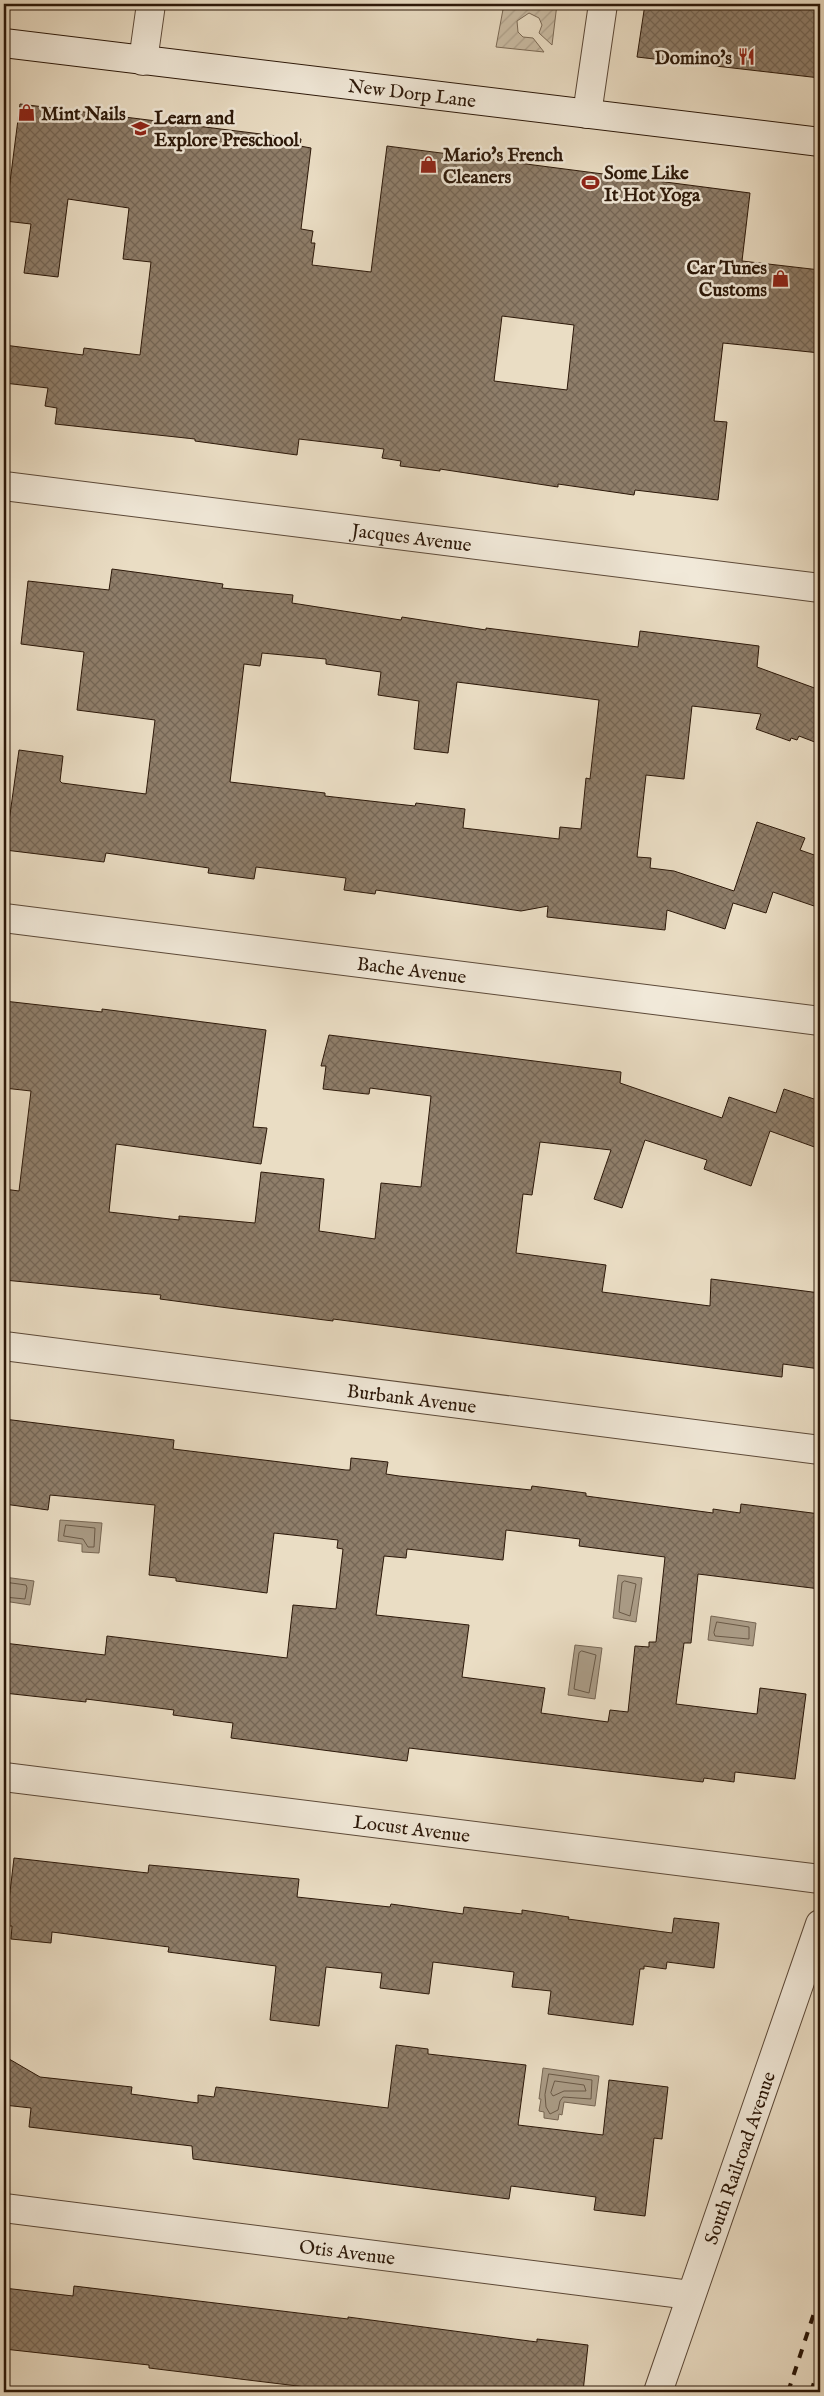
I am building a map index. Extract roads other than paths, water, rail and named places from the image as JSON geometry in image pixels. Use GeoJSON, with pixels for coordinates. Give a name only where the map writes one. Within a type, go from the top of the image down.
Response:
{"type":"FeatureCollection","features":[{"type":"Feature","properties":{"kind":"street"},"geometry":{"type":"LineString","coordinates":[[143,60],[151,4]]}},
{"type":"Feature","properties":{"kind":"street"},"geometry":{"type":"LineString","coordinates":[[587,114],[603,4]]}},
{"type":"Feature","properties":{"kind":"street","name":"New Dorp Lane"},"geometry":{"type":"LineString","coordinates":[[4,43],[820,142]]}},
{"type":"Feature","properties":{"kind":"street","name":"Jacques Avenue"},"geometry":{"type":"LineString","coordinates":[[4,486],[820,588]]}},
{"type":"Feature","properties":{"kind":"street","name":"Bache Avenue"},"geometry":{"type":"LineString","coordinates":[[4,918],[820,1021]]}},
{"type":"Feature","properties":{"kind":"street","name":"Burbank Avenue"},"geometry":{"type":"LineString","coordinates":[[4,1346],[820,1450]]}},
{"type":"Feature","properties":{"kind":"street","name":"Locust Avenue"},"geometry":{"type":"LineString","coordinates":[[4,1777],[820,1879]]}},
{"type":"Feature","properties":{"kind":"street","name":"South Railroad Avenue"},"geometry":{"type":"LineString","coordinates":[[658,2392],[820,1924]]}},
{"type":"Feature","properties":{"kind":"street","name":"Otis Avenue"},"geometry":{"type":"LineString","coordinates":[[4,2208],[690,2295]]}},
{"type":"Feature","properties":{"kind":"water"},"geometry":{"type":"Polygon","coordinates":[[[60,1520],[102,1523],[99,1553],[82,1552],[82,1544],[58,1541],[60,1520]]]}},
{"type":"Feature","properties":{"kind":"water"},"geometry":{"type":"Polygon","coordinates":[[[618,1575],[642,1578],[636,1622],[613,1618],[618,1575]]]}},
{"type":"Feature","properties":{"kind":"water"},"geometry":{"type":"Polygon","coordinates":[[[4,1577],[34,1581],[30,1605],[4,1601],[4,1577]]]}},
{"type":"Feature","properties":{"kind":"water"},"geometry":{"type":"Polygon","coordinates":[[[711,1616],[756,1623],[753,1646],[708,1640],[711,1616]]]}},
{"type":"Feature","properties":{"kind":"water"},"geometry":{"type":"Polygon","coordinates":[[[575,1645],[602,1648],[595,1699],[568,1695],[575,1645]]]}},
{"type":"Feature","properties":{"kind":"water"},"geometry":{"type":"Polygon","coordinates":[[[543,2068],[599,2076],[595,2106],[564,2102],[562,2115],[559,2114],[558,2120],[544,2118],[544,2112],[539,2111],[543,2068]]]}},
{"type":"Feature","properties":{"kind":"railway"},"geometry":{"type":"LineString","coordinates":[[788,2392],[820,2295]]}},
{"type":"Feature","properties":{"kind":"railway"},"geometry":{"type":"LineString","coordinates":[[811,2392],[820,2364]]}},
{"type":"Feature","properties":{"kind":"place","name":"Domino's"},"geometry":{"type":"Point","coordinates":[746,57]}},
{"type":"Feature","properties":{"kind":"place","name":"Mint Nails"},"geometry":{"type":"Point","coordinates":[27,113]}},
{"type":"Feature","properties":{"kind":"place","name":"Learn and Explore Preschool"},"geometry":{"type":"Point","coordinates":[140,128]}},
{"type":"Feature","properties":{"kind":"place","name":"Mario's French Cleaners"},"geometry":{"type":"Point","coordinates":[429,165]}},
{"type":"Feature","properties":{"kind":"place","name":"Some Like It Hot Yoga"},"geometry":{"type":"Point","coordinates":[590,183]}},
{"type":"Feature","properties":{"kind":"place","name":"Car Tunes Customs"},"geometry":{"type":"Point","coordinates":[781,278]}}]}
